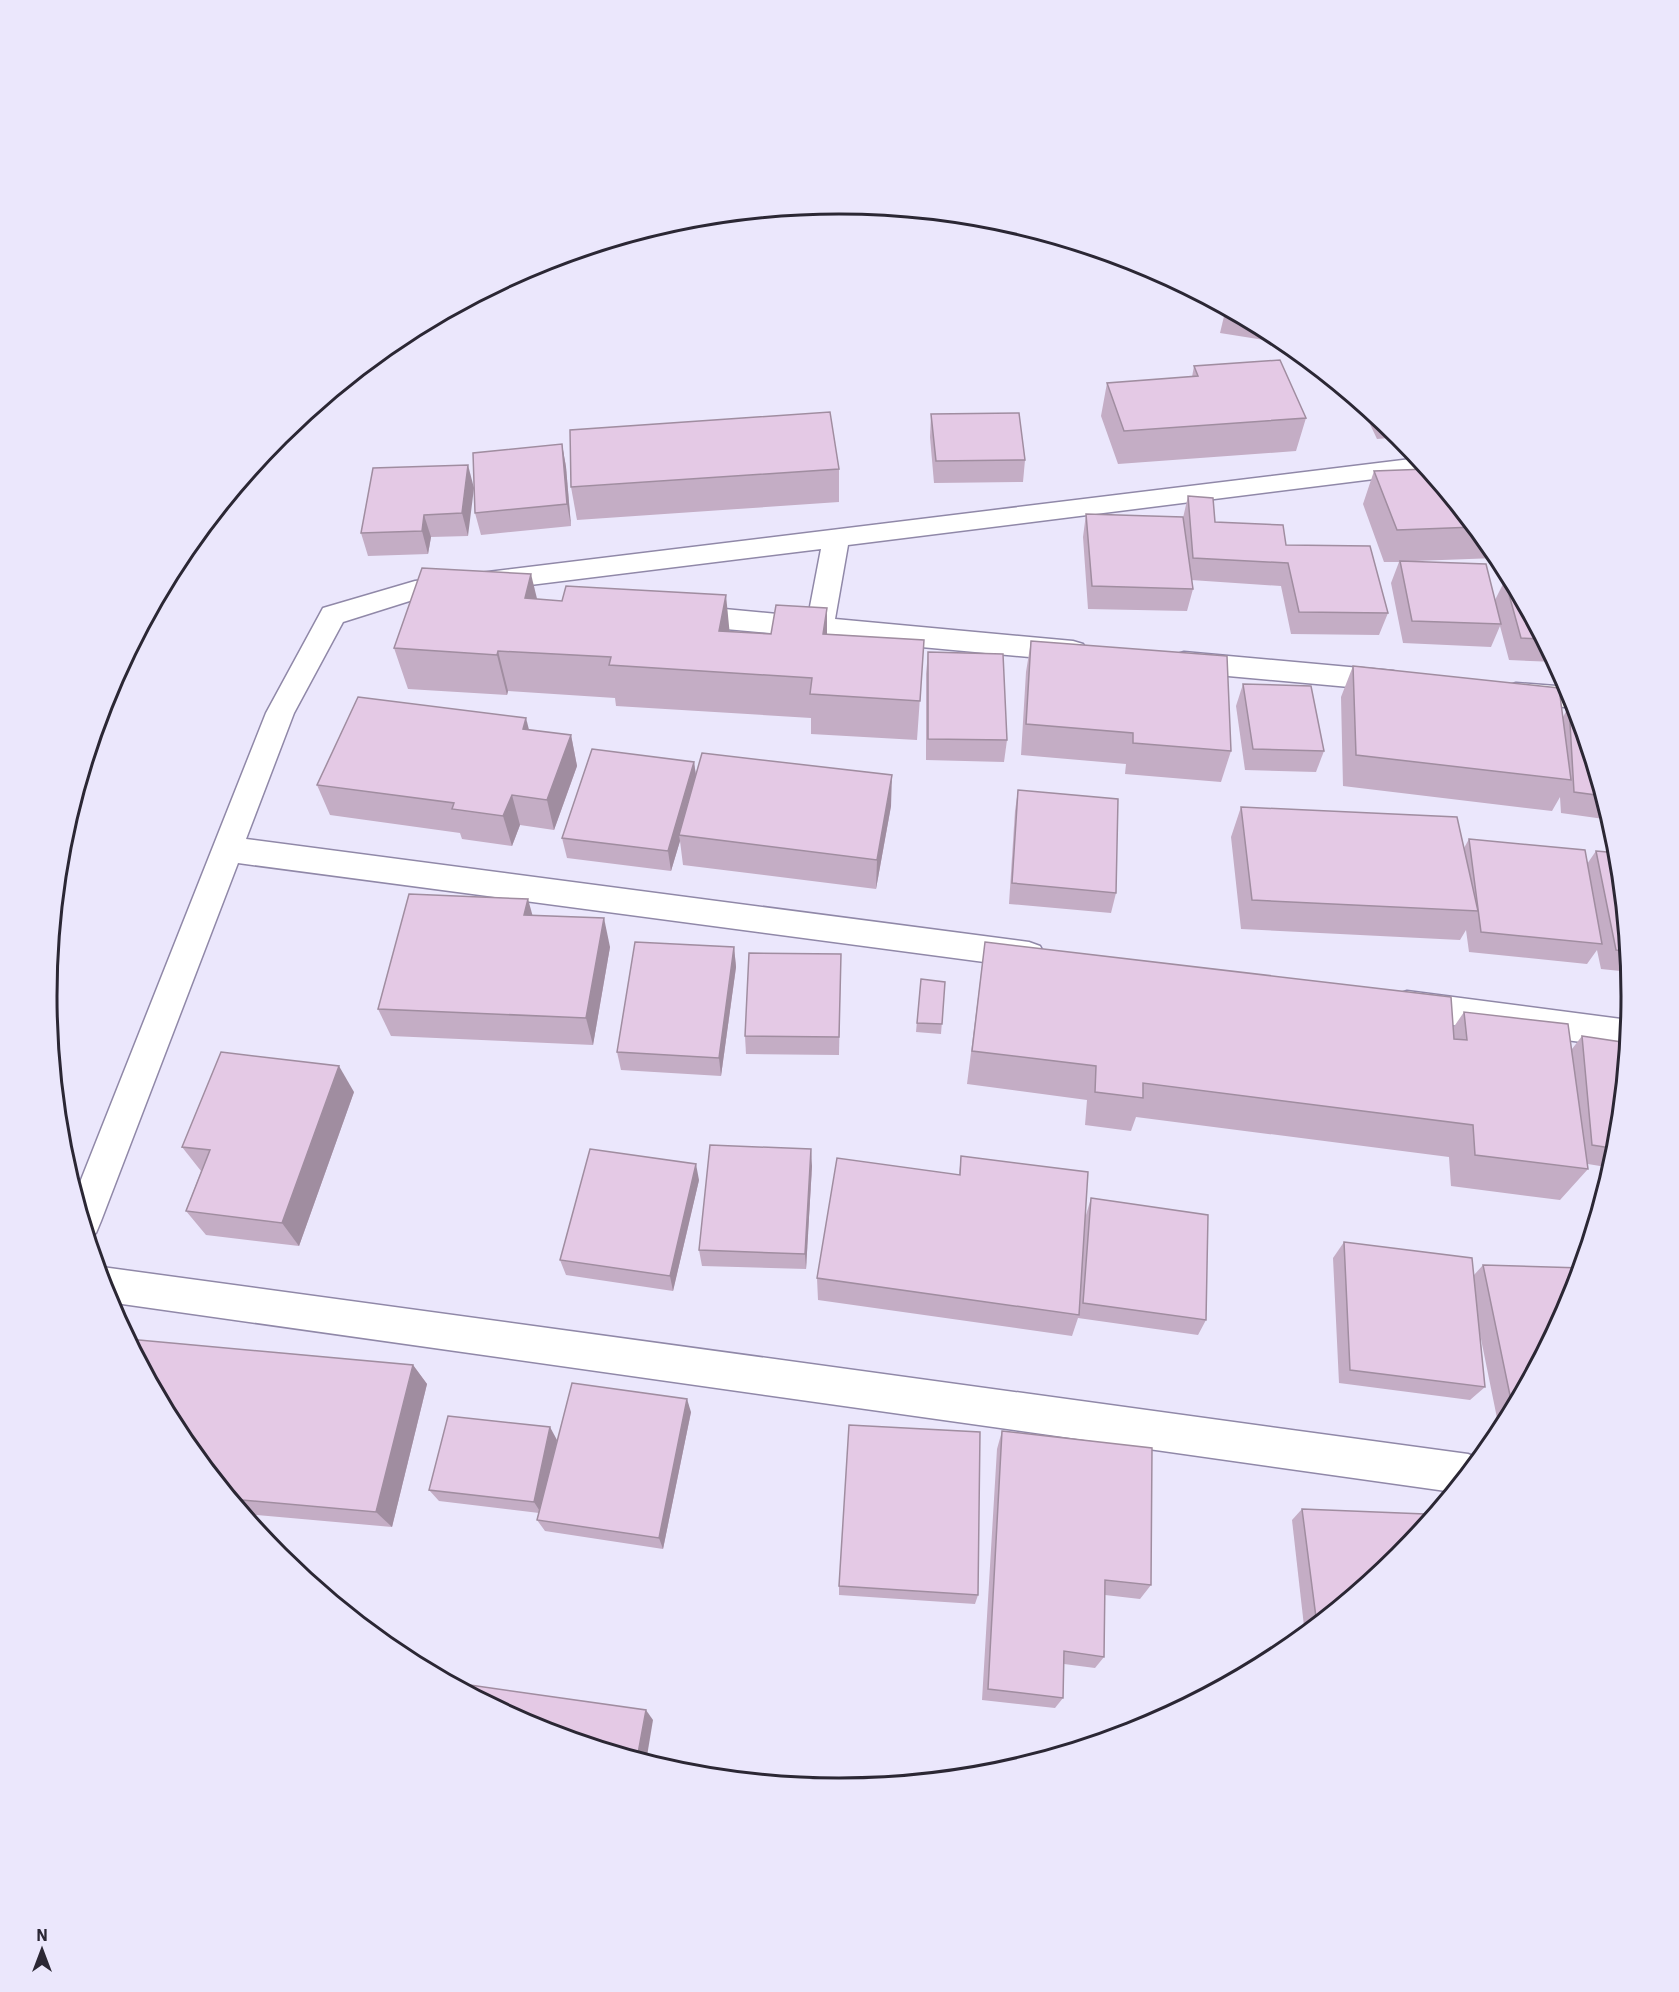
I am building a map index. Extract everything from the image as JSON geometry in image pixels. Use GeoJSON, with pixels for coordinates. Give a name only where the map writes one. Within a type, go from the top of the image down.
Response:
{"type":"FeatureCollection","features":[{"type":"Feature","properties":{"kind":"street"},"geometry":{"type":"LineString","coordinates":[[87,1210],[280,713],[333,615],[415,590],[1415,466]]}},
{"type":"Feature","properties":{"kind":"street"},"geometry":{"type":"LineString","coordinates":[[820,628],[836,538]]}},
{"type":"Feature","properties":{"kind":"street"},"geometry":{"type":"LineString","coordinates":[[415,590],[534,601]]}},
{"type":"Feature","properties":{"kind":"street"},"geometry":{"type":"LineString","coordinates":[[654,612],[1103,654]]}},
{"type":"Feature","properties":{"kind":"street"},"geometry":{"type":"LineString","coordinates":[[1162,660],[1421,684]]}},
{"type":"Feature","properties":{"kind":"street"},"geometry":{"type":"LineString","coordinates":[[1491,690],[1562,697]]}},
{"type":"Feature","properties":{"kind":"street"},"geometry":{"type":"LineString","coordinates":[[227,849],[1059,959]]}},
{"type":"Feature","properties":{"kind":"street"},"geometry":{"type":"LineString","coordinates":[[1379,1001],[1621,1033]]}},
{"type":"Feature","properties":{"kind":"street"},"geometry":{"type":"LineString","coordinates":[[113,1286],[1459,1473]]}},
{"type":"Feature","properties":{"kind":"building"},"geometry":{"type":"Polygon","coordinates":[[[1280,360],[1306,418],[1124,431],[1107,383],[1198,376],[1194,366],[1280,360]]]}},
{"type":"Feature","properties":{"kind":"building"},"geometry":{"type":"Polygon","coordinates":[[[830,412],[839,469],[571,487],[570,430],[830,412]]]}},
{"type":"Feature","properties":{"kind":"building"},"geometry":{"type":"Polygon","coordinates":[[[1019,413],[1025,460],[936,461],[931,414],[1019,413]]]}},
{"type":"Feature","properties":{"kind":"building"},"geometry":{"type":"Polygon","coordinates":[[[562,444],[567,504],[475,513],[473,453],[562,444]]]}},
{"type":"Feature","properties":{"kind":"building"},"geometry":{"type":"Polygon","coordinates":[[[468,465],[462,513],[424,515],[422,531],[361,533],[373,468],[468,465]]]}},
{"type":"Feature","properties":{"kind":"building"},"geometry":{"type":"Polygon","coordinates":[[[1418,469],[1465,527],[1397,530],[1374,471],[1418,469]]]}},
{"type":"Feature","properties":{"kind":"building"},"geometry":{"type":"Polygon","coordinates":[[[1188,496],[1213,498],[1215,522],[1283,525],[1286,545],[1370,546],[1388,613],[1299,612],[1288,563],[1193,558],[1188,496]]]}},
{"type":"Feature","properties":{"kind":"building"},"geometry":{"type":"Polygon","coordinates":[[[1086,514],[1183,517],[1193,589],[1092,586],[1086,514]]]}},
{"type":"Feature","properties":{"kind":"building"},"geometry":{"type":"Polygon","coordinates":[[[1400,561],[1486,564],[1501,624],[1412,621],[1400,561]]]}},
{"type":"Feature","properties":{"kind":"building"},"geometry":{"type":"Polygon","coordinates":[[[422,568],[531,574],[525,598],[562,601],[566,586],[726,595],[719,631],[771,634],[776,605],[827,608],[823,634],[924,640],[920,701],[810,694],[812,678],[609,665],[611,657],[498,651],[497,655],[394,648],[422,568]]]}},
{"type":"Feature","properties":{"kind":"building"},"geometry":{"type":"Polygon","coordinates":[[[1508,590],[1535,639],[1521,638],[1508,590]]]}},
{"type":"Feature","properties":{"kind":"building"},"geometry":{"type":"Polygon","coordinates":[[[1031,641],[1227,656],[1231,751],[1133,743],[1133,733],[1026,724],[1031,641]]]}},
{"type":"Feature","properties":{"kind":"building"},"geometry":{"type":"Polygon","coordinates":[[[928,652],[1003,654],[1007,740],[928,739],[928,652]]]}},
{"type":"Feature","properties":{"kind":"building"},"geometry":{"type":"Polygon","coordinates":[[[1353,666],[1558,688],[1571,780],[1356,755],[1353,666]]]}},
{"type":"Feature","properties":{"kind":"building"},"geometry":{"type":"Polygon","coordinates":[[[1243,684],[1311,686],[1324,751],[1253,749],[1243,684]]]}},
{"type":"Feature","properties":{"kind":"building"},"geometry":{"type":"Polygon","coordinates":[[[358,697],[526,718],[523,729],[571,735],[547,800],[512,795],[503,816],[452,809],[454,803],[317,785],[358,697]]]}},
{"type":"Feature","properties":{"kind":"building"},"geometry":{"type":"Polygon","coordinates":[[[1570,717],[1595,795],[1574,792],[1570,717]]]}},
{"type":"Feature","properties":{"kind":"building"},"geometry":{"type":"Polygon","coordinates":[[[592,749],[694,762],[668,851],[562,838],[592,749]]]}},
{"type":"Feature","properties":{"kind":"building"},"geometry":{"type":"Polygon","coordinates":[[[702,753],[892,775],[877,860],[679,835],[702,753]]]}},
{"type":"Feature","properties":{"kind":"building"},"geometry":{"type":"Polygon","coordinates":[[[1018,790],[1118,799],[1116,893],[1012,883],[1018,790]]]}},
{"type":"Feature","properties":{"kind":"building"},"geometry":{"type":"Polygon","coordinates":[[[1241,807],[1457,817],[1478,911],[1252,900],[1241,807]]]}},
{"type":"Feature","properties":{"kind":"building"},"geometry":{"type":"Polygon","coordinates":[[[1469,839],[1585,850],[1602,944],[1481,932],[1469,839]]]}},
{"type":"Feature","properties":{"kind":"building"},"geometry":{"type":"Polygon","coordinates":[[[1596,851],[1608,852],[1620,945],[1620,950],[1616,950],[1596,851]]]}},
{"type":"Feature","properties":{"kind":"building"},"geometry":{"type":"Polygon","coordinates":[[[409,894],[528,899],[524,915],[604,918],[586,1018],[378,1009],[409,894]]]}},
{"type":"Feature","properties":{"kind":"building"},"geometry":{"type":"Polygon","coordinates":[[[635,942],[734,947],[719,1058],[617,1052],[635,942]]]}},
{"type":"Feature","properties":{"kind":"building"},"geometry":{"type":"Polygon","coordinates":[[[985,942],[1451,997],[1454,1039],[1467,1040],[1464,1012],[1568,1024],[1588,1169],[1475,1155],[1473,1125],[1143,1083],[1143,1098],[1095,1092],[1096,1066],[972,1051],[985,942]]]}},
{"type":"Feature","properties":{"kind":"building"},"geometry":{"type":"Polygon","coordinates":[[[749,953],[841,954],[839,1037],[745,1036],[749,953]]]}},
{"type":"Feature","properties":{"kind":"building"},"geometry":{"type":"Polygon","coordinates":[[[921,979],[945,982],[942,1024],[917,1023],[921,979]]]}},
{"type":"Feature","properties":{"kind":"building"},"geometry":{"type":"Polygon","coordinates":[[[1582,1036],[1620,1042],[1607,1147],[1592,1145],[1582,1036]]]}},
{"type":"Feature","properties":{"kind":"building"},"geometry":{"type":"Polygon","coordinates":[[[221,1052],[339,1066],[282,1223],[186,1211],[210,1150],[182,1147],[221,1052]]]}},
{"type":"Feature","properties":{"kind":"building"},"geometry":{"type":"Polygon","coordinates":[[[710,1145],[811,1149],[805,1254],[699,1250],[710,1145]]]}},
{"type":"Feature","properties":{"kind":"building"},"geometry":{"type":"Polygon","coordinates":[[[590,1149],[696,1164],[670,1276],[560,1260],[590,1149]]]}},
{"type":"Feature","properties":{"kind":"building"},"geometry":{"type":"Polygon","coordinates":[[[961,1156],[1088,1172],[1079,1315],[817,1278],[837,1158],[960,1175],[961,1156]]]}},
{"type":"Feature","properties":{"kind":"building"},"geometry":{"type":"Polygon","coordinates":[[[1091,1198],[1208,1215],[1206,1320],[1083,1303],[1091,1198]]]}},
{"type":"Feature","properties":{"kind":"building"},"geometry":{"type":"Polygon","coordinates":[[[1344,1242],[1472,1258],[1485,1387],[1350,1370],[1344,1242]]]}},
{"type":"Feature","properties":{"kind":"building"},"geometry":{"type":"Polygon","coordinates":[[[1483,1265],[1572,1268],[1541,1342],[1510,1398],[1483,1265]]]}},
{"type":"Feature","properties":{"kind":"building"},"geometry":{"type":"Polygon","coordinates":[[[137,1340],[413,1365],[376,1512],[241,1500],[189,1431],[137,1340]]]}},
{"type":"Feature","properties":{"kind":"building"},"geometry":{"type":"Polygon","coordinates":[[[572,1383],[687,1399],[659,1538],[537,1520],[572,1383]]]}},
{"type":"Feature","properties":{"kind":"building"},"geometry":{"type":"Polygon","coordinates":[[[448,1416],[550,1427],[534,1502],[429,1490],[448,1416]]]}},
{"type":"Feature","properties":{"kind":"building"},"geometry":{"type":"Polygon","coordinates":[[[849,1425],[980,1432],[978,1595],[839,1586],[849,1425]]]}},
{"type":"Feature","properties":{"kind":"building"},"geometry":{"type":"Polygon","coordinates":[[[1002,1431],[1152,1448],[1151,1585],[1105,1580],[1104,1657],[1064,1651],[1063,1698],[988,1689],[1002,1431]]]}},
{"type":"Feature","properties":{"kind":"building"},"geometry":{"type":"Polygon","coordinates":[[[1302,1509],[1425,1514],[1393,1549],[1316,1617],[1302,1509]]]}},
{"type":"Feature","properties":{"kind":"building"},"geometry":{"type":"Polygon","coordinates":[[[468,1685],[646,1710],[638,1752],[540,1719],[468,1685]]]}}]}
